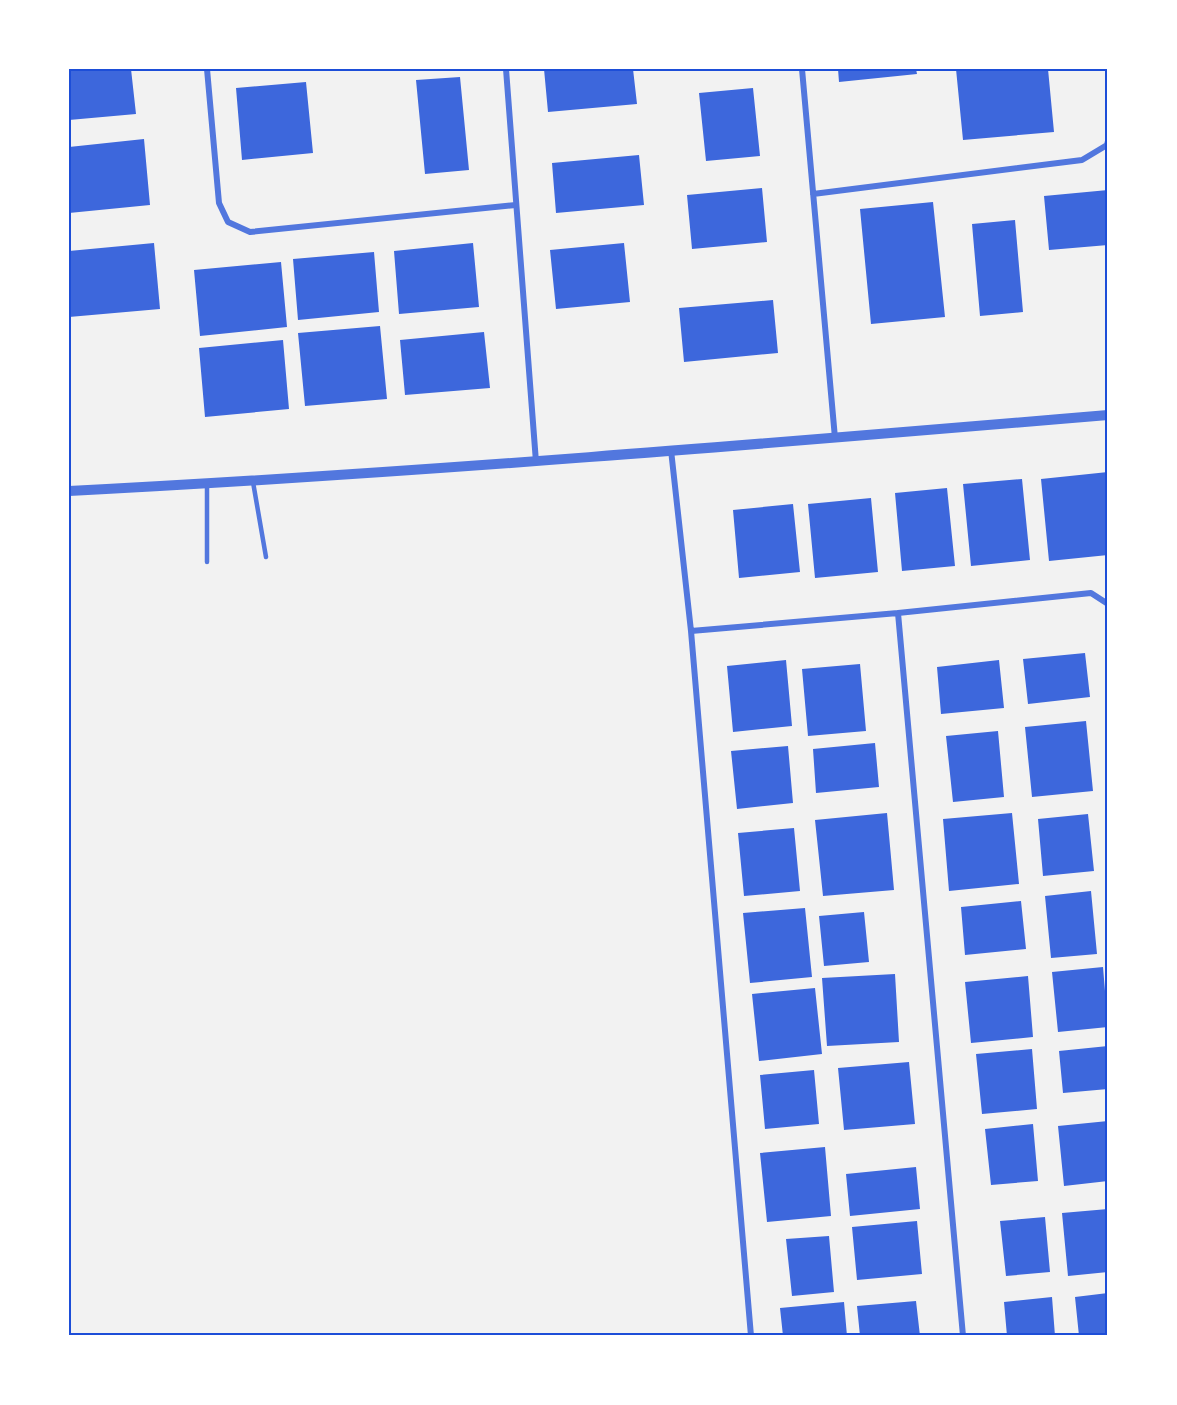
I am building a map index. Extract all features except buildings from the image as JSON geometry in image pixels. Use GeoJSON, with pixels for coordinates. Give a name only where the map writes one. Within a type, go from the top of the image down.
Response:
{"type":"FeatureCollection","features":[{"type":"Feature","properties":{"kind":"street"},"geometry":{"type":"LineString","coordinates":[[207,69],[219,203],[228,222],[250,232],[516,205]]}},
{"type":"Feature","properties":{"kind":"street"},"geometry":{"type":"LineString","coordinates":[[506,69],[536,462]]}},
{"type":"Feature","properties":{"kind":"street"},"geometry":{"type":"LineString","coordinates":[[802,69],[835,438]]}},
{"type":"Feature","properties":{"kind":"street"},"geometry":{"type":"LineString","coordinates":[[813,195],[1082,160],[1107,145],[1108,141]]}},
{"type":"Feature","properties":{"kind":"street"},"geometry":{"type":"LineString","coordinates":[[69,491],[253,482],[536,462],[1108,415]]}},
{"type":"Feature","properties":{"kind":"street"},"geometry":{"type":"LineString","coordinates":[[671,450],[691,631],[751,1336]]}},
{"type":"Feature","properties":{"kind":"street"},"geometry":{"type":"LineString","coordinates":[[691,631],[1091,593],[1108,604]]}},
{"type":"Feature","properties":{"kind":"street"},"geometry":{"type":"LineString","coordinates":[[898,613],[963,1336]]}},
{"type":"Feature","properties":{"kind":"lane"},"geometry":{"type":"LineString","coordinates":[[253,482],[266,557]]}},
{"type":"Feature","properties":{"kind":"lane"},"geometry":{"type":"LineString","coordinates":[[207,484],[207,562]]}}]}
